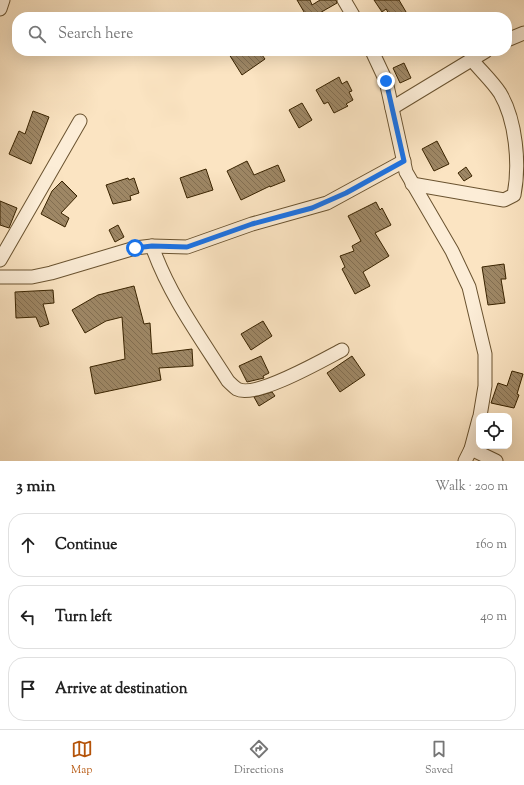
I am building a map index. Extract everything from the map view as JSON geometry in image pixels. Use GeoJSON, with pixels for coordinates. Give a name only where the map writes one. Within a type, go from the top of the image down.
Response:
{"type":"FeatureCollection","features":[{"type":"Feature","properties":{"kind":"street"},"geometry":{"type":"LineString","coordinates":[[0,9],[3,0]]}},
{"type":"Feature","properties":{"kind":"street"},"geometry":{"type":"LineString","coordinates":[[344,0],[351,12]]}},
{"type":"Feature","properties":{"kind":"street"},"geometry":{"type":"LineString","coordinates":[[512,38],[524,33]]}},
{"type":"Feature","properties":{"kind":"street"},"geometry":{"type":"LineString","coordinates":[[374,56],[386,81],[406,172],[452,251],[468,287],[476,313],[485,354],[485,386],[480,413]]}},
{"type":"Feature","properties":{"kind":"street"},"geometry":{"type":"LineString","coordinates":[[392,108],[478,56]]}},
{"type":"Feature","properties":{"kind":"street"},"geometry":{"type":"LineString","coordinates":[[412,184],[504,200],[510,198],[514,194],[520,137],[500,94],[472,60]]}},
{"type":"Feature","properties":{"kind":"street"},"geometry":{"type":"LineString","coordinates":[[0,260],[80,121]]}},
{"type":"Feature","properties":{"kind":"street"},"geometry":{"type":"LineString","coordinates":[[0,277],[32,277],[51,273],[116,253],[152,246],[187,247],[252,224],[312,208],[346,193],[404,161]]}},
{"type":"Feature","properties":{"kind":"street"},"geometry":{"type":"LineString","coordinates":[[152,246],[160,271],[171,293],[228,381],[237,390],[260,390],[342,350]]}},
{"type":"Feature","properties":{"kind":"street"},"geometry":{"type":"LineString","coordinates":[[476,427],[468,455],[496,461]]}},
{"type":"Feature","properties":{"kind":"building"},"geometry":{"type":"Polygon","coordinates":[[[297,0],[310,0],[312,5],[320,0],[336,0],[337,3],[321,12],[304,12],[297,0]]]}},
{"type":"Feature","properties":{"kind":"building"},"geometry":{"type":"Polygon","coordinates":[[[374,0],[399,0],[406,12],[388,12],[386,9],[382,12],[374,0]]]}},
{"type":"Feature","properties":{"kind":"building"},"geometry":{"type":"Polygon","coordinates":[[[230,56],[263,56],[265,59],[242,75],[230,56]]]}},
{"type":"Feature","properties":{"kind":"building"},"geometry":{"type":"Polygon","coordinates":[[[404,63],[411,78],[400,83],[393,68],[404,63]]]}},
{"type":"Feature","properties":{"kind":"building"},"geometry":{"type":"Polygon","coordinates":[[[339,77],[342,84],[347,81],[352,91],[349,92],[353,100],[346,104],[348,106],[334,113],[328,102],[324,104],[316,90],[339,77]]]}},
{"type":"Feature","properties":{"kind":"building"},"geometry":{"type":"Polygon","coordinates":[[[302,103],[312,120],[299,128],[289,110],[302,103]]]}},
{"type":"Feature","properties":{"kind":"building"},"geometry":{"type":"Polygon","coordinates":[[[33,111],[49,117],[31,164],[9,154],[19,131],[25,134],[33,111]]]}},
{"type":"Feature","properties":{"kind":"building"},"geometry":{"type":"Polygon","coordinates":[[[437,141],[449,164],[434,171],[422,149],[437,141]]]}},
{"type":"Feature","properties":{"kind":"building"},"geometry":{"type":"Polygon","coordinates":[[[247,161],[254,175],[278,165],[285,181],[270,186],[241,200],[227,171],[247,161]]]}},
{"type":"Feature","properties":{"kind":"building"},"geometry":{"type":"Polygon","coordinates":[[[466,167],[472,176],[464,181],[458,173],[466,167]]]}},
{"type":"Feature","properties":{"kind":"building"},"geometry":{"type":"Polygon","coordinates":[[[206,169],[213,190],[187,198],[180,178],[206,169]]]}},
{"type":"Feature","properties":{"kind":"building"},"geometry":{"type":"Polygon","coordinates":[[[128,178],[129,180],[134,178],[139,193],[130,196],[131,200],[113,204],[106,185],[128,178]]]}},
{"type":"Feature","properties":{"kind":"building"},"geometry":{"type":"Polygon","coordinates":[[[62,181],[77,196],[61,213],[69,218],[65,227],[41,214],[52,191],[62,181]]]}},
{"type":"Feature","properties":{"kind":"building"},"geometry":{"type":"Polygon","coordinates":[[[0,201],[17,208],[9,228],[0,225],[0,201]]]}},
{"type":"Feature","properties":{"kind":"building"},"geometry":{"type":"Polygon","coordinates":[[[376,202],[380,210],[382,208],[391,225],[375,233],[389,256],[363,272],[370,286],[355,294],[342,269],[345,267],[340,256],[354,251],[352,246],[361,241],[348,216],[376,202]]]}},
{"type":"Feature","properties":{"kind":"building"},"geometry":{"type":"Polygon","coordinates":[[[118,225],[124,237],[115,242],[109,230],[118,225]]]}},
{"type":"Feature","properties":{"kind":"building"},"geometry":{"type":"Polygon","coordinates":[[[504,264],[506,279],[501,279],[505,303],[488,305],[482,267],[504,264]]]}},
{"type":"Feature","properties":{"kind":"building"},"geometry":{"type":"Polygon","coordinates":[[[134,286],[144,324],[150,323],[152,354],[192,349],[193,366],[159,368],[161,380],[95,394],[90,367],[125,359],[122,317],[106,321],[85,333],[72,310],[98,295],[134,286]]]}},
{"type":"Feature","properties":{"kind":"building"},"geometry":{"type":"Polygon","coordinates":[[[53,290],[54,303],[43,304],[49,324],[40,327],[36,317],[16,318],[15,292],[53,290]]]}},
{"type":"Feature","properties":{"kind":"building"},"geometry":{"type":"Polygon","coordinates":[[[263,321],[272,336],[251,350],[241,334],[263,321]]]}},
{"type":"Feature","properties":{"kind":"building"},"geometry":{"type":"Polygon","coordinates":[[[261,356],[269,373],[263,376],[264,378],[247,382],[239,366],[261,356]]]}},
{"type":"Feature","properties":{"kind":"building"},"geometry":{"type":"Polygon","coordinates":[[[352,356],[365,375],[340,392],[327,373],[352,356]]]}},
{"type":"Feature","properties":{"kind":"building"},"geometry":{"type":"Polygon","coordinates":[[[512,371],[523,374],[517,394],[519,395],[514,408],[491,403],[498,383],[507,386],[512,371]]]}},
{"type":"Feature","properties":{"kind":"building"},"geometry":{"type":"Polygon","coordinates":[[[272,392],[275,396],[259,406],[254,397],[272,392]]]}},
{"type":"Feature","properties":{"kind":"route"},"geometry":{"type":"LineString","coordinates":[[135,248],[152,246],[176,248],[187,247],[252,224],[312,208],[327,203],[404,161],[386,81]]}}]}
